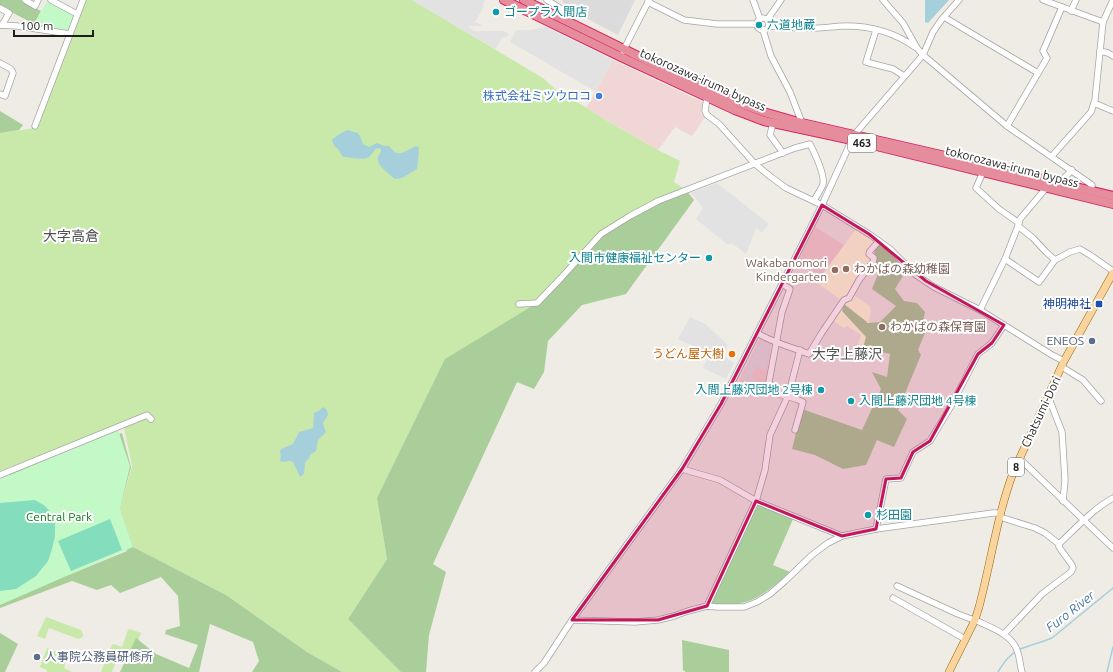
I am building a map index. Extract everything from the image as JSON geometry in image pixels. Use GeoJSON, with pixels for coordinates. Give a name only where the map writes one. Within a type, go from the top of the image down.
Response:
{"type":"FeatureCollection","features":[{"type":"Feature","properties":{"kind":"highway","name":"tokorozawa-iruma bypass"},"geometry":{"type":"LineString","coordinates":[[504,0],[622,53],[736,102],[766,113],[983,172],[1113,204]]}},
{"type":"Feature","properties":{"kind":"highway","name":"tokorozawa-iruma bypass"},"geometry":{"type":"LineString","coordinates":[[524,0],[567,21],[622,53],[707,97],[764,121],[853,137],[1113,196]]}},
{"type":"Feature","properties":{"kind":"main road","name":"Chatsumi-Dori"},"geometry":{"type":"LineString","coordinates":[[949,672],[975,620],[1000,515],[1009,484],[1063,364],[1113,272]]}},
{"type":"Feature","properties":{"kind":"street"},"geometry":{"type":"LineString","coordinates":[[25,0],[35,6],[38,0]]}},
{"type":"Feature","properties":{"kind":"street"},"geometry":{"type":"LineString","coordinates":[[51,0],[78,14]]}},
{"type":"Feature","properties":{"kind":"street"},"geometry":{"type":"LineString","coordinates":[[35,126],[83,0]]}},
{"type":"Feature","properties":{"kind":"street"},"geometry":{"type":"LineString","coordinates":[[547,0],[569,15],[567,21]]}},
{"type":"Feature","properties":{"kind":"street"},"geometry":{"type":"LineString","coordinates":[[753,0],[760,29],[763,30],[771,56],[790,92],[802,123]]}},
{"type":"Feature","properties":{"kind":"street"},"geometry":{"type":"LineString","coordinates":[[767,20],[781,0]]}},
{"type":"Feature","properties":{"kind":"street"},"geometry":{"type":"LineString","coordinates":[[883,0],[903,23],[917,48],[923,55],[1007,126],[1092,185],[1092,192]]}},
{"type":"Feature","properties":{"kind":"street"},"geometry":{"type":"LineString","coordinates":[[535,672],[544,663],[572,620],[682,469],[721,404],[822,205],[853,137],[923,55],[933,32],[959,0]]}},
{"type":"Feature","properties":{"kind":"street"},"geometry":{"type":"LineString","coordinates":[[1043,0],[1103,22]]}},
{"type":"Feature","properties":{"kind":"street"},"geometry":{"type":"LineString","coordinates":[[1071,10],[1076,0]]}},
{"type":"Feature","properties":{"kind":"street"},"geometry":{"type":"LineString","coordinates":[[1052,156],[1091,112],[1094,103],[1103,22],[1112,0]]}},
{"type":"Feature","properties":{"kind":"street"},"geometry":{"type":"LineString","coordinates":[[622,53],[649,1],[672,15],[684,20],[717,24],[759,22],[763,18],[767,20]]}},
{"type":"Feature","properties":{"kind":"street"},"geometry":{"type":"LineString","coordinates":[[1007,126],[1046,58],[1043,51],[1062,7]]}},
{"type":"Feature","properties":{"kind":"street"},"geometry":{"type":"LineString","coordinates":[[0,8],[8,13],[1,25],[70,34]]}},
{"type":"Feature","properties":{"kind":"street"},"geometry":{"type":"LineString","coordinates":[[944,17],[1038,72]]}},
{"type":"Feature","properties":{"kind":"street"},"geometry":{"type":"LineString","coordinates":[[767,20],[769,26]]}},
{"type":"Feature","properties":{"kind":"street"},"geometry":{"type":"LineString","coordinates":[[763,30],[769,26],[809,28],[845,26],[868,28],[906,40],[917,48]]}},
{"type":"Feature","properties":{"kind":"street"},"geometry":{"type":"LineString","coordinates":[[876,30],[866,62],[893,69],[904,76]]}},
{"type":"Feature","properties":{"kind":"street"},"geometry":{"type":"LineString","coordinates":[[1100,51],[1113,56]]}},
{"type":"Feature","properties":{"kind":"street"},"geometry":{"type":"LineString","coordinates":[[0,63],[11,69],[13,73],[5,96],[0,94]]}},
{"type":"Feature","properties":{"kind":"street"},"geometry":{"type":"LineString","coordinates":[[707,97],[705,111],[707,115],[720,124],[755,164],[771,178],[786,188],[822,205],[869,234],[890,249],[916,275],[934,287],[980,310],[1052,355],[1083,380],[1101,401]]}},
{"type":"Feature","properties":{"kind":"street"},"geometry":{"type":"LineString","coordinates":[[1094,103],[1113,111]]}},
{"type":"Feature","properties":{"kind":"street"},"geometry":{"type":"LineString","coordinates":[[773,123],[770,135],[783,152]]}},
{"type":"Feature","properties":{"kind":"street"},"geometry":{"type":"LineString","coordinates":[[518,304],[537,302],[601,234],[630,216],[658,201],[783,152],[810,144],[816,154],[820,166],[823,183],[814,201]]}},
{"type":"Feature","properties":{"kind":"street"},"geometry":{"type":"LineString","coordinates":[[1059,183],[1072,170]]}},
{"type":"Feature","properties":{"kind":"street"},"geometry":{"type":"LineString","coordinates":[[983,172],[976,188],[1018,224],[1055,260]]}},
{"type":"Feature","properties":{"kind":"street"},"geometry":{"type":"LineString","coordinates":[[980,310],[1005,259],[1020,219],[1047,187]]}},
{"type":"Feature","properties":{"kind":"street"},"geometry":{"type":"LineString","coordinates":[[757,333],[776,343],[809,354],[844,300],[849,298],[859,280],[873,262],[874,258],[869,254],[879,241]]}},
{"type":"Feature","properties":{"kind":"street"},"geometry":{"type":"LineString","coordinates":[[1005,259],[1039,282],[1055,260],[1070,252],[1080,249],[1090,254],[1113,272]]}},
{"type":"Feature","properties":{"kind":"street"},"geometry":{"type":"LineString","coordinates":[[782,284],[790,289],[782,312],[768,387],[771,392],[803,402],[795,430]]}},
{"type":"Feature","properties":{"kind":"street"},"geometry":{"type":"LineString","coordinates":[[876,529],[886,479],[901,478],[913,452],[930,441],[951,406],[978,354],[992,343],[1004,325]]}},
{"type":"Feature","properties":{"kind":"street"},"geometry":{"type":"LineString","coordinates":[[707,606],[756,501],[765,470],[770,435],[787,397],[800,350]]}},
{"type":"Feature","properties":{"kind":"street"},"geometry":{"type":"LineString","coordinates":[[1048,396],[1062,432],[1065,480],[1063,501]]}},
{"type":"Feature","properties":{"kind":"street"},"geometry":{"type":"LineString","coordinates":[[0,475],[147,415],[151,419]]}},
{"type":"Feature","properties":{"kind":"street"},"geometry":{"type":"LineString","coordinates":[[1020,459],[1113,548]]}},
{"type":"Feature","properties":{"kind":"street"},"geometry":{"type":"LineString","coordinates":[[682,469],[720,480],[756,501],[842,536]]}},
{"type":"Feature","properties":{"kind":"street"},"geometry":{"type":"LineString","coordinates":[[1059,544],[1084,520],[1113,498]]}},
{"type":"Feature","properties":{"kind":"street"},"geometry":{"type":"LineString","coordinates":[[572,620],[635,622],[658,620],[707,606],[717,608],[744,607],[757,602],[770,594],[812,555],[828,543],[842,536],[876,529],[993,513],[1045,533],[1059,544],[1059,547],[1073,566],[1073,570],[1042,594],[1004,634]]}},
{"type":"Feature","properties":{"kind":"street"},"geometry":{"type":"LineString","coordinates":[[897,586],[1004,634],[1015,645],[1019,654],[1022,672]]}},
{"type":"Feature","properties":{"kind":"street"},"geometry":{"type":"LineString","coordinates":[[893,598],[965,640]]}},
{"type":"Feature","properties":{"kind":"highlighted area"},"geometry":{"type":"Polygon","coordinates":[[[822,205],[869,234],[926,281],[1004,325],[992,343],[978,354],[930,441],[913,452],[901,478],[886,479],[876,529],[842,536],[756,501],[707,606],[658,620],[572,620],[682,469],[721,404],[822,205]]]}},
{"type":"Feature","properties":{"kind":"shaded area"},"geometry":{"type":"Polygon","coordinates":[[[412,0],[485,0],[483,4],[484,6],[475,22],[484,26],[468,27],[474,31],[504,31],[509,34],[506,38],[503,37],[495,49],[412,0]]]}},
{"type":"Feature","properties":{"kind":"shaded area"},"geometry":{"type":"Polygon","coordinates":[[[562,0],[635,0],[618,35],[565,7],[562,0]]]}},
{"type":"Feature","properties":{"kind":"shaded area"},"geometry":{"type":"Polygon","coordinates":[[[546,27],[613,60],[595,91],[510,42],[516,30],[530,30],[546,27]]]}},
{"type":"Feature","properties":{"kind":"shaded area"},"geometry":{"type":"Polygon","coordinates":[[[613,60],[704,103],[701,114],[705,117],[692,136],[675,127],[658,150],[586,108],[613,60]]]}},
{"type":"Feature","properties":{"kind":"shaded area"},"geometry":{"type":"Polygon","coordinates":[[[717,183],[769,224],[762,232],[756,228],[746,254],[733,244],[727,244],[696,219],[703,208],[691,193],[717,183]]]}},
{"type":"Feature","properties":{"kind":"shaded area"},"geometry":{"type":"Polygon","coordinates":[[[815,227],[844,245],[820,277],[812,270],[797,264],[815,227]]]}},
{"type":"Feature","properties":{"kind":"shaded area","name":"わかばの森幼稚園"},"geometry":{"type":"Polygon","coordinates":[[[856,229],[874,240],[874,244],[867,254],[871,259],[848,297],[845,296],[841,300],[813,280],[816,276],[820,278],[856,229]]]}},
{"type":"Feature","properties":{"kind":"shaded area","name":"わかばの森保育園"},"geometry":{"type":"Polygon","coordinates":[[[855,296],[870,306],[871,312],[869,322],[883,324],[911,359],[858,344],[861,335],[847,326],[844,328],[832,320],[847,300],[850,301],[852,297],[855,296]]]}},
{"type":"Feature","properties":{"kind":"shaded area"},"geometry":{"type":"Polygon","coordinates":[[[690,317],[705,324],[728,345],[722,356],[734,363],[726,379],[703,368],[710,354],[678,339],[690,317]]]}},
{"type":"Feature","properties":{"kind":"shaded area"},"geometry":{"type":"Polygon","coordinates":[[[760,339],[771,344],[764,392],[739,381],[760,339]]]}},
{"type":"Feature","properties":{"kind":"shaded area"},"geometry":{"type":"Polygon","coordinates":[[[760,341],[770,345],[766,371],[757,366],[751,378],[761,383],[759,388],[741,379],[760,341]]]}},
{"type":"Feature","properties":{"kind":"green space"},"geometry":{"type":"Polygon","coordinates":[[[0,0],[21,0],[41,11],[34,24],[0,6],[0,0]]]}},
{"type":"Feature","properties":{"kind":"green space"},"geometry":{"type":"Polygon","coordinates":[[[48,0],[73,13],[75,17],[70,30],[67,32],[32,27],[48,0]]]}},
{"type":"Feature","properties":{"kind":"green space"},"geometry":{"type":"Polygon","coordinates":[[[84,0],[412,0],[543,78],[554,88],[611,123],[680,161],[674,182],[686,190],[377,498],[387,559],[348,619],[401,672],[342,672],[307,652],[226,595],[133,547],[120,509],[132,466],[123,423],[0,471],[0,133],[36,128],[84,0]]]}},
{"type":"Feature","properties":{"kind":"green space"},"geometry":{"type":"Polygon","coordinates":[[[0,111],[23,125],[19,130],[0,133],[0,111]]]}},
{"type":"Feature","properties":{"kind":"green space"},"geometry":{"type":"Polygon","coordinates":[[[686,190],[694,200],[626,294],[582,305],[548,341],[544,372],[534,389],[517,382],[433,564],[446,572],[429,635],[426,672],[401,672],[348,619],[387,559],[377,498],[445,359],[537,303],[601,234],[630,216],[686,190]]]}},
{"type":"Feature","properties":{"kind":"green space"},"geometry":{"type":"Polygon","coordinates":[[[875,243],[891,253],[906,271],[895,289],[904,301],[917,303],[925,312],[923,323],[927,328],[918,350],[921,355],[898,410],[907,419],[894,447],[877,440],[866,465],[843,469],[815,455],[792,449],[802,409],[862,430],[881,389],[872,372],[887,377],[890,354],[863,348],[866,337],[842,311],[844,304],[867,323],[880,322],[896,306],[872,289],[879,271],[874,261],[875,243]]]}},
{"type":"Feature","properties":{"kind":"green space","name":"Central Park"},"geometry":{"type":"Polygon","coordinates":[[[118,430],[130,466],[120,509],[133,547],[0,605],[0,479],[118,430]]]}},
{"type":"Feature","properties":{"kind":"green space"},"geometry":{"type":"Polygon","coordinates":[[[122,433],[131,467],[120,509],[133,547],[226,595],[307,652],[342,672],[252,672],[259,661],[253,642],[210,624],[199,672],[120,672],[136,638],[156,654],[189,668],[198,645],[165,634],[166,630],[180,626],[178,596],[161,577],[120,593],[111,585],[97,590],[72,581],[0,608],[0,596],[71,574],[127,551],[110,517],[46,493],[7,474],[122,433]]]}},
{"type":"Feature","properties":{"kind":"green space"},"geometry":{"type":"Polygon","coordinates":[[[754,497],[794,517],[773,565],[790,572],[768,590],[743,603],[722,605],[705,603],[754,497]]]}},
{"type":"Feature","properties":{"kind":"green space"},"geometry":{"type":"Polygon","coordinates":[[[35,500],[45,506],[52,514],[55,523],[55,536],[48,561],[36,576],[16,589],[0,591],[0,503],[35,500]]]}},
{"type":"Feature","properties":{"kind":"green space"},"geometry":{"type":"Polygon","coordinates":[[[110,519],[122,550],[71,571],[58,541],[110,519]]]}},
{"type":"Feature","properties":{"kind":"green space"},"geometry":{"type":"Polygon","coordinates":[[[46,617],[81,630],[83,637],[78,639],[49,628],[45,639],[37,636],[46,617]]]}},
{"type":"Feature","properties":{"kind":"green space"},"geometry":{"type":"Polygon","coordinates":[[[130,629],[141,633],[132,657],[119,652],[112,672],[101,672],[112,645],[114,644],[122,647],[128,630],[130,629]]]}},
{"type":"Feature","properties":{"kind":"green space"},"geometry":{"type":"Polygon","coordinates":[[[0,633],[18,644],[5,672],[0,672],[0,633]]]}},
{"type":"Feature","properties":{"kind":"green space"},"geometry":{"type":"Polygon","coordinates":[[[682,640],[729,650],[729,672],[686,672],[683,670],[682,640]]]}},
{"type":"Feature","properties":{"kind":"green space"},"geometry":{"type":"Polygon","coordinates":[[[47,648],[68,656],[64,668],[72,672],[47,672],[47,670],[40,667],[47,648]]]}},
{"type":"Feature","properties":{"kind":"water"},"geometry":{"type":"Polygon","coordinates":[[[925,0],[949,0],[928,23],[925,22],[925,0]]]}},
{"type":"Feature","properties":{"kind":"water"},"geometry":{"type":"Polygon","coordinates":[[[347,130],[358,133],[363,144],[369,147],[377,143],[389,146],[395,152],[399,153],[416,146],[419,147],[417,169],[402,178],[395,179],[380,165],[378,157],[381,149],[378,148],[367,158],[360,159],[343,157],[334,146],[332,140],[347,130]]]}},
{"type":"Feature","properties":{"kind":"water"},"geometry":{"type":"Polygon","coordinates":[[[323,407],[327,410],[328,415],[323,423],[326,432],[318,440],[316,451],[310,455],[305,463],[304,474],[300,477],[293,462],[280,461],[280,452],[281,449],[293,444],[299,432],[313,428],[314,413],[323,407]]]}},
{"type":"Feature","properties":{"kind":"waterway","name":"Furo River"},"geometry":{"type":"LineString","coordinates":[[998,672],[1013,653],[1052,638],[1113,588]]}},
{"type":"Feature","properties":{"kind":"waterway"},"geometry":{"type":"LineString","coordinates":[[1107,672],[1113,647]]}},
{"type":"Feature","properties":{"kind":"place","name":"ゴープラ入間店"},"geometry":{"type":"Point","coordinates":[496,12]}},
{"type":"Feature","properties":{"kind":"place","name":"六道地蔵"},"geometry":{"type":"Point","coordinates":[759,25]}},
{"type":"Feature","properties":{"kind":"place","name":"株式会社ミツウロコ"},"geometry":{"type":"Point","coordinates":[599,96]}},
{"type":"Feature","properties":{"kind":"place","name":"入間市健康福祉センター"},"geometry":{"type":"Point","coordinates":[709,258]}},
{"type":"Feature","properties":{"kind":"place","name":"わかばの森幼稚園"},"geometry":{"type":"Point","coordinates":[846,269]}},
{"type":"Feature","properties":{"kind":"place","name":"Wakabanomori Kindergarten"},"geometry":{"type":"Point","coordinates":[835,270]}},
{"type":"Feature","properties":{"kind":"place","name":"神明神社"},"geometry":{"type":"Point","coordinates":[1099,304]}},
{"type":"Feature","properties":{"kind":"place","name":"わかばの森保育園"},"geometry":{"type":"Point","coordinates":[882,327]}},
{"type":"Feature","properties":{"kind":"place","name":"ENEOS"},"geometry":{"type":"Point","coordinates":[1092,341]}},
{"type":"Feature","properties":{"kind":"place","name":"うどん屋大樹"},"geometry":{"type":"Point","coordinates":[732,354]}},
{"type":"Feature","properties":{"kind":"place","name":"入間上藤沢団地 2号棟"},"geometry":{"type":"Point","coordinates":[821,390]}},
{"type":"Feature","properties":{"kind":"place","name":"入間上藤沢団地 4号棟"},"geometry":{"type":"Point","coordinates":[851,401]}},
{"type":"Feature","properties":{"kind":"place","name":"杉田園"},"geometry":{"type":"Point","coordinates":[868,515]}},
{"type":"Feature","properties":{"kind":"place","name":"人事院公務員研修所"},"geometry":{"type":"Point","coordinates":[37,657]}},
{"type":"Feature","properties":{"kind":"district","name":"大字高倉"},"geometry":{"type":"Point","coordinates":[71,236]}},
{"type":"Feature","properties":{"kind":"district","name":"大字上藤沢"},"geometry":{"type":"Point","coordinates":[847,354]}}]}
